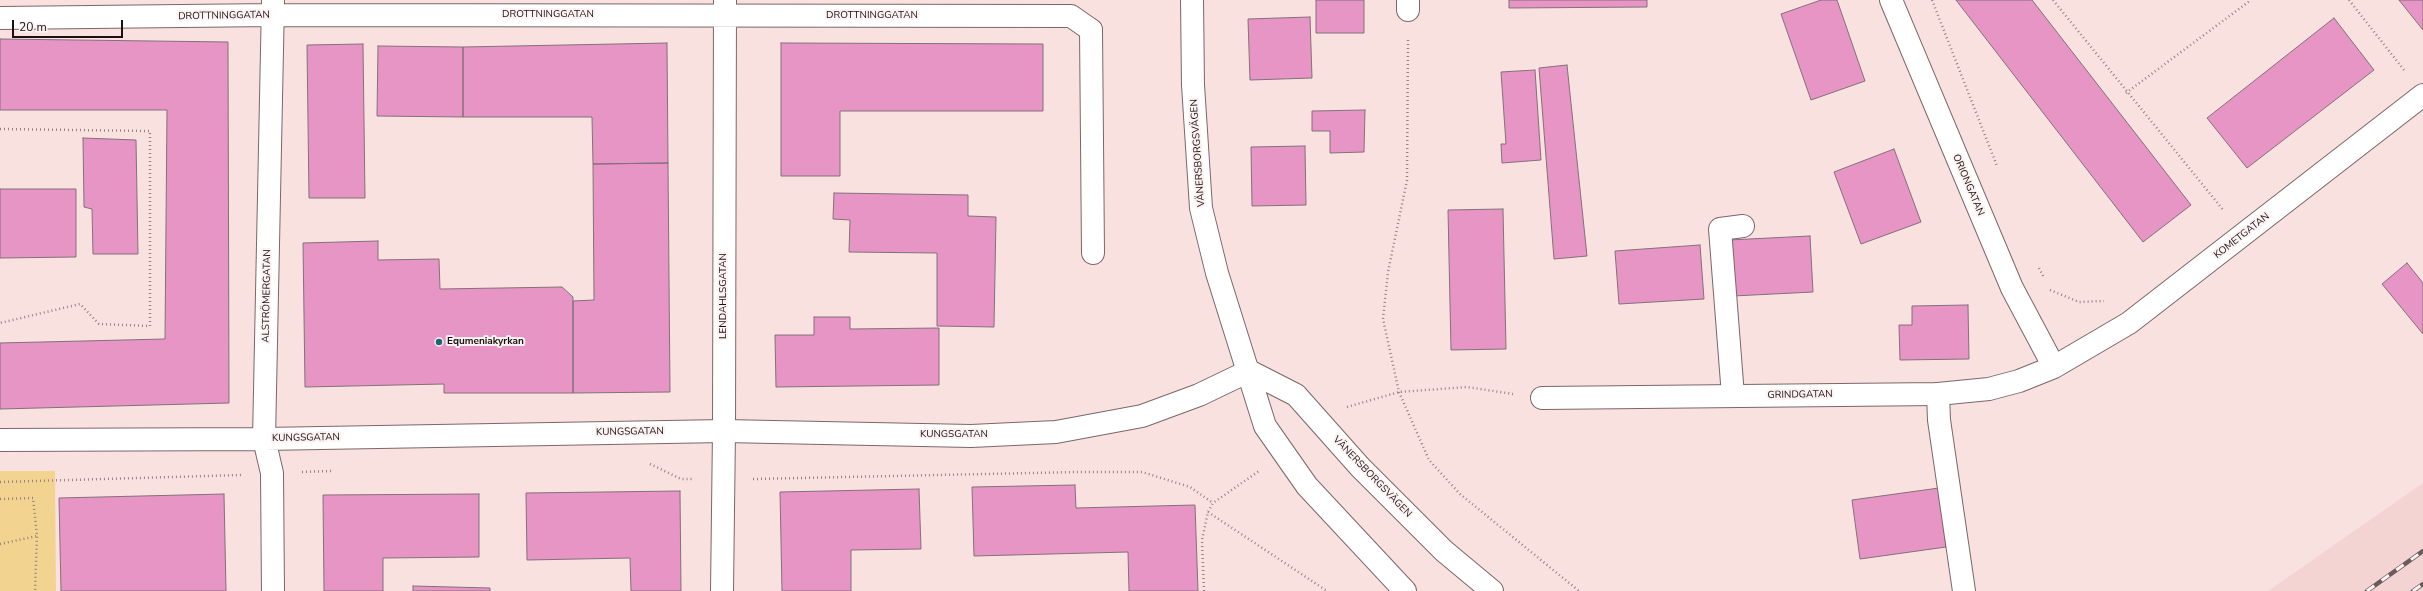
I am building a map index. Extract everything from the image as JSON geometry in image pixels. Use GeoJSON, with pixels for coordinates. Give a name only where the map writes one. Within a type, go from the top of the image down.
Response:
{"type":"FeatureCollection","features":[{"type":"Feature","properties":{"kind":"street","name":"VÄNERSBORGSVÄGEN"},"geometry":{"type":"LineString","coordinates":[[1192,0],[1193,85],[1201,208],[1217,273],[1265,426],[1307,486],[1405,591]]}},
{"type":"Feature","properties":{"kind":"street","name":"ORIONGATAN"},"geometry":{"type":"LineString","coordinates":[[1891,0],[2012,288],[2054,367]]}},
{"type":"Feature","properties":{"kind":"street","name":"DROTTNINGGATAN"},"geometry":{"type":"LineString","coordinates":[[0,18],[273,8],[725,8],[1071,16],[1091,30],[1093,253]]}},
{"type":"Feature","properties":{"kind":"street","name":"ALSTRÖMERGATAN"},"geometry":{"type":"LineString","coordinates":[[273,8],[264,439],[272,473],[273,591]]}},
{"type":"Feature","properties":{"kind":"street","name":"LENDAHLSGATAN"},"geometry":{"type":"LineString","coordinates":[[722,591],[725,8]]}},
{"type":"Feature","properties":{"kind":"street","name":"KOMETGATAN"},"geometry":{"type":"LineString","coordinates":[[2054,367],[2129,323],[2423,95]]}},
{"type":"Feature","properties":{"kind":"street"},"geometry":{"type":"LineString","coordinates":[[1733,396],[1720,229],[1743,226]]}},
{"type":"Feature","properties":{"kind":"street","name":"GRINDGATAN"},"geometry":{"type":"LineString","coordinates":[[1542,398],[1938,394],[1989,389],[2019,382],[2054,367]]}},
{"type":"Feature","properties":{"kind":"street","name":"VÄNERSBORGSVÄGEN"},"geometry":{"type":"LineString","coordinates":[[1249,371],[1296,395],[1360,467],[1444,551],[1492,591]]}},
{"type":"Feature","properties":{"kind":"street","name":"KUNGSGATAN"},"geometry":{"type":"LineString","coordinates":[[0,440],[264,439],[724,431],[971,436],[1056,432],[1142,416],[1199,395],[1249,371]]}},
{"type":"Feature","properties":{"kind":"street"},"geometry":{"type":"LineString","coordinates":[[1938,394],[1939,420],[1964,591]]}},
{"type":"Feature","properties":{"kind":"path"},"geometry":{"type":"LineString","coordinates":[[1932,0],[1998,169]]}},
{"type":"Feature","properties":{"kind":"path"},"geometry":{"type":"LineString","coordinates":[[2053,0],[2126,93],[2228,216]]}},
{"type":"Feature","properties":{"kind":"path"},"geometry":{"type":"LineString","coordinates":[[2126,93],[2251,0]]}},
{"type":"Feature","properties":{"kind":"path"},"geometry":{"type":"LineString","coordinates":[[2349,0],[2408,74]]}},
{"type":"Feature","properties":{"kind":"path"},"geometry":{"type":"LineString","coordinates":[[1408,5],[1407,180],[1388,272],[1383,319],[1400,392],[1429,460],[1460,494],[1579,591]]}},
{"type":"Feature","properties":{"kind":"path"},"geometry":{"type":"LineString","coordinates":[[0,129],[150,131],[150,326],[99,324],[80,304],[0,323]]}},
{"type":"Feature","properties":{"kind":"path"},"geometry":{"type":"LineString","coordinates":[[2037,263],[2050,291],[2079,302],[2106,301]]}},
{"type":"Feature","properties":{"kind":"path"},"geometry":{"type":"LineString","coordinates":[[1400,392],[1467,387],[1542,398]]}},
{"type":"Feature","properties":{"kind":"path"},"geometry":{"type":"LineString","coordinates":[[645,462],[681,479],[1142,472],[1190,487],[1213,503]]}},
{"type":"Feature","properties":{"kind":"path"},"geometry":{"type":"LineString","coordinates":[[0,482],[336,471]]}},
{"type":"Feature","properties":{"kind":"path"},"geometry":{"type":"LineString","coordinates":[[0,499],[33,498],[37,536],[35,591]]}},
{"type":"Feature","properties":{"kind":"path"},"geometry":{"type":"LineString","coordinates":[[1208,512],[1326,591]]}},
{"type":"Feature","properties":{"kind":"path"},"geometry":{"type":"LineString","coordinates":[[0,544],[37,536]]}},
{"type":"Feature","properties":{"kind":"shaded area"},"geometry":{"type":"Polygon","coordinates":[[[0,471],[55,471],[56,591],[0,591],[0,471]]]}},
{"type":"Feature","properties":{"kind":"shaded area"},"geometry":{"type":"Polygon","coordinates":[[[2423,483],[2423,591],[2268,591],[2423,483]]]}},
{"type":"Feature","properties":{"kind":"building"},"geometry":{"type":"Polygon","coordinates":[[[1316,0],[1364,0],[1364,33],[1316,33],[1316,0]]]}},
{"type":"Feature","properties":{"kind":"building"},"geometry":{"type":"Polygon","coordinates":[[[1509,0],[1647,0],[1647,7],[1509,8],[1509,0]]]}},
{"type":"Feature","properties":{"kind":"building"},"geometry":{"type":"Polygon","coordinates":[[[1821,0],[1837,0],[1865,81],[1811,100],[1781,14],[1821,0]]]}},
{"type":"Feature","properties":{"kind":"building"},"geometry":{"type":"Polygon","coordinates":[[[1956,0],[2032,0],[2191,205],[2143,242],[1956,0]]]}},
{"type":"Feature","properties":{"kind":"building"},"geometry":{"type":"Polygon","coordinates":[[[2399,0],[2423,0],[2423,30],[2399,0]]]}},
{"type":"Feature","properties":{"kind":"building"},"geometry":{"type":"Polygon","coordinates":[[[1310,17],[1312,78],[1250,80],[1248,19],[1310,17]]]}},
{"type":"Feature","properties":{"kind":"building"},"geometry":{"type":"Polygon","coordinates":[[[2334,18],[2374,70],[2247,168],[2207,118],[2334,18]]]}},
{"type":"Feature","properties":{"kind":"building"},"geometry":{"type":"Polygon","coordinates":[[[0,39],[228,42],[229,403],[0,409],[0,343],[165,339],[167,110],[0,110],[0,39]]]}},
{"type":"Feature","properties":{"kind":"building"},"geometry":{"type":"Polygon","coordinates":[[[667,43],[668,163],[593,164],[592,117],[463,117],[463,47],[667,43]]]}},
{"type":"Feature","properties":{"kind":"building"},"geometry":{"type":"Polygon","coordinates":[[[781,43],[1043,44],[1043,111],[840,111],[840,176],[781,176],[781,43]]]}},
{"type":"Feature","properties":{"kind":"building"},"geometry":{"type":"Polygon","coordinates":[[[363,44],[365,198],[309,198],[307,45],[363,44]]]}},
{"type":"Feature","properties":{"kind":"building"},"geometry":{"type":"Polygon","coordinates":[[[378,46],[463,47],[463,117],[377,116],[378,46]]]}},
{"type":"Feature","properties":{"kind":"building"},"geometry":{"type":"Polygon","coordinates":[[[1567,65],[1587,256],[1554,259],[1539,68],[1567,65]]]}},
{"type":"Feature","properties":{"kind":"building"},"geometry":{"type":"Polygon","coordinates":[[[1535,70],[1541,160],[1502,163],[1501,144],[1506,144],[1501,72],[1535,70]]]}},
{"type":"Feature","properties":{"kind":"building"},"geometry":{"type":"Polygon","coordinates":[[[1365,110],[1364,152],[1330,153],[1330,131],[1312,131],[1312,111],[1365,110]]]}},
{"type":"Feature","properties":{"kind":"building"},"geometry":{"type":"Polygon","coordinates":[[[83,138],[136,140],[138,254],[93,254],[92,209],[84,207],[83,138]]]}},
{"type":"Feature","properties":{"kind":"building"},"geometry":{"type":"Polygon","coordinates":[[[1305,146],[1306,205],[1252,206],[1251,147],[1305,146]]]}},
{"type":"Feature","properties":{"kind":"building"},"geometry":{"type":"Polygon","coordinates":[[[1894,149],[1921,222],[1861,244],[1834,172],[1894,149]]]}},
{"type":"Feature","properties":{"kind":"building"},"geometry":{"type":"Polygon","coordinates":[[[668,163],[670,392],[573,393],[573,301],[594,300],[593,164],[668,163]]]}},
{"type":"Feature","properties":{"kind":"building"},"geometry":{"type":"Polygon","coordinates":[[[0,189],[76,189],[76,257],[0,258],[0,189]]]}},
{"type":"Feature","properties":{"kind":"building"},"geometry":{"type":"Polygon","coordinates":[[[834,193],[968,195],[968,216],[996,217],[994,327],[937,326],[937,253],[849,252],[850,220],[833,219],[834,193]]]}},
{"type":"Feature","properties":{"kind":"building"},"geometry":{"type":"Polygon","coordinates":[[[1503,209],[1506,349],[1451,350],[1448,210],[1503,209]]]}},
{"type":"Feature","properties":{"kind":"building"},"geometry":{"type":"Polygon","coordinates":[[[1810,236],[1813,292],[1733,296],[1729,240],[1810,236]]]}},
{"type":"Feature","properties":{"kind":"building","name":"Equmeniakyrkan"},"geometry":{"type":"Polygon","coordinates":[[[378,241],[378,260],[439,259],[440,289],[562,287],[573,297],[573,393],[444,393],[444,384],[305,387],[303,243],[378,241]]]}},
{"type":"Feature","properties":{"kind":"building"},"geometry":{"type":"Polygon","coordinates":[[[1700,245],[1704,299],[1619,304],[1615,251],[1700,245]]]}},
{"type":"Feature","properties":{"kind":"building"},"geometry":{"type":"Polygon","coordinates":[[[2407,263],[2423,283],[2423,334],[2382,284],[2407,263]]]}},
{"type":"Feature","properties":{"kind":"building"},"geometry":{"type":"Polygon","coordinates":[[[1968,305],[1969,359],[1900,360],[1899,325],[1912,325],[1912,306],[1968,305]]]}},
{"type":"Feature","properties":{"kind":"building"},"geometry":{"type":"Polygon","coordinates":[[[814,317],[850,317],[850,329],[939,328],[939,385],[776,387],[775,335],[814,335],[814,317]]]}},
{"type":"Feature","properties":{"kind":"building"},"geometry":{"type":"Polygon","coordinates":[[[1075,485],[1076,508],[1195,505],[1198,591],[1129,591],[1128,552],[974,556],[972,487],[1075,485]]]}},
{"type":"Feature","properties":{"kind":"building"},"geometry":{"type":"Polygon","coordinates":[[[1939,488],[1946,547],[1860,559],[1852,500],[1939,488]]]}},
{"type":"Feature","properties":{"kind":"building"},"geometry":{"type":"Polygon","coordinates":[[[919,489],[921,549],[851,550],[851,591],[782,591],[780,492],[919,489]]]}},
{"type":"Feature","properties":{"kind":"building"},"geometry":{"type":"Polygon","coordinates":[[[680,491],[681,591],[631,591],[630,558],[527,560],[526,493],[680,491]]]}},
{"type":"Feature","properties":{"kind":"building"},"geometry":{"type":"Polygon","coordinates":[[[224,494],[226,591],[61,591],[59,498],[224,494]]]}},
{"type":"Feature","properties":{"kind":"building"},"geometry":{"type":"Polygon","coordinates":[[[479,494],[479,557],[383,558],[383,591],[324,591],[323,495],[479,494]]]}},
{"type":"Feature","properties":{"kind":"building"},"geometry":{"type":"Polygon","coordinates":[[[413,586],[490,588],[490,591],[413,591],[413,586]]]}},
{"type":"Feature","properties":{"kind":"railway"},"geometry":{"type":"LineString","coordinates":[[2367,591],[2423,551]]}},
{"type":"Feature","properties":{"kind":"railway"},"geometry":{"type":"LineString","coordinates":[[2413,591],[2423,584]]}},
{"type":"Feature","properties":{"kind":"place","name":"Equmeniakyrkan"},"geometry":{"type":"Point","coordinates":[439,342]}}]}
